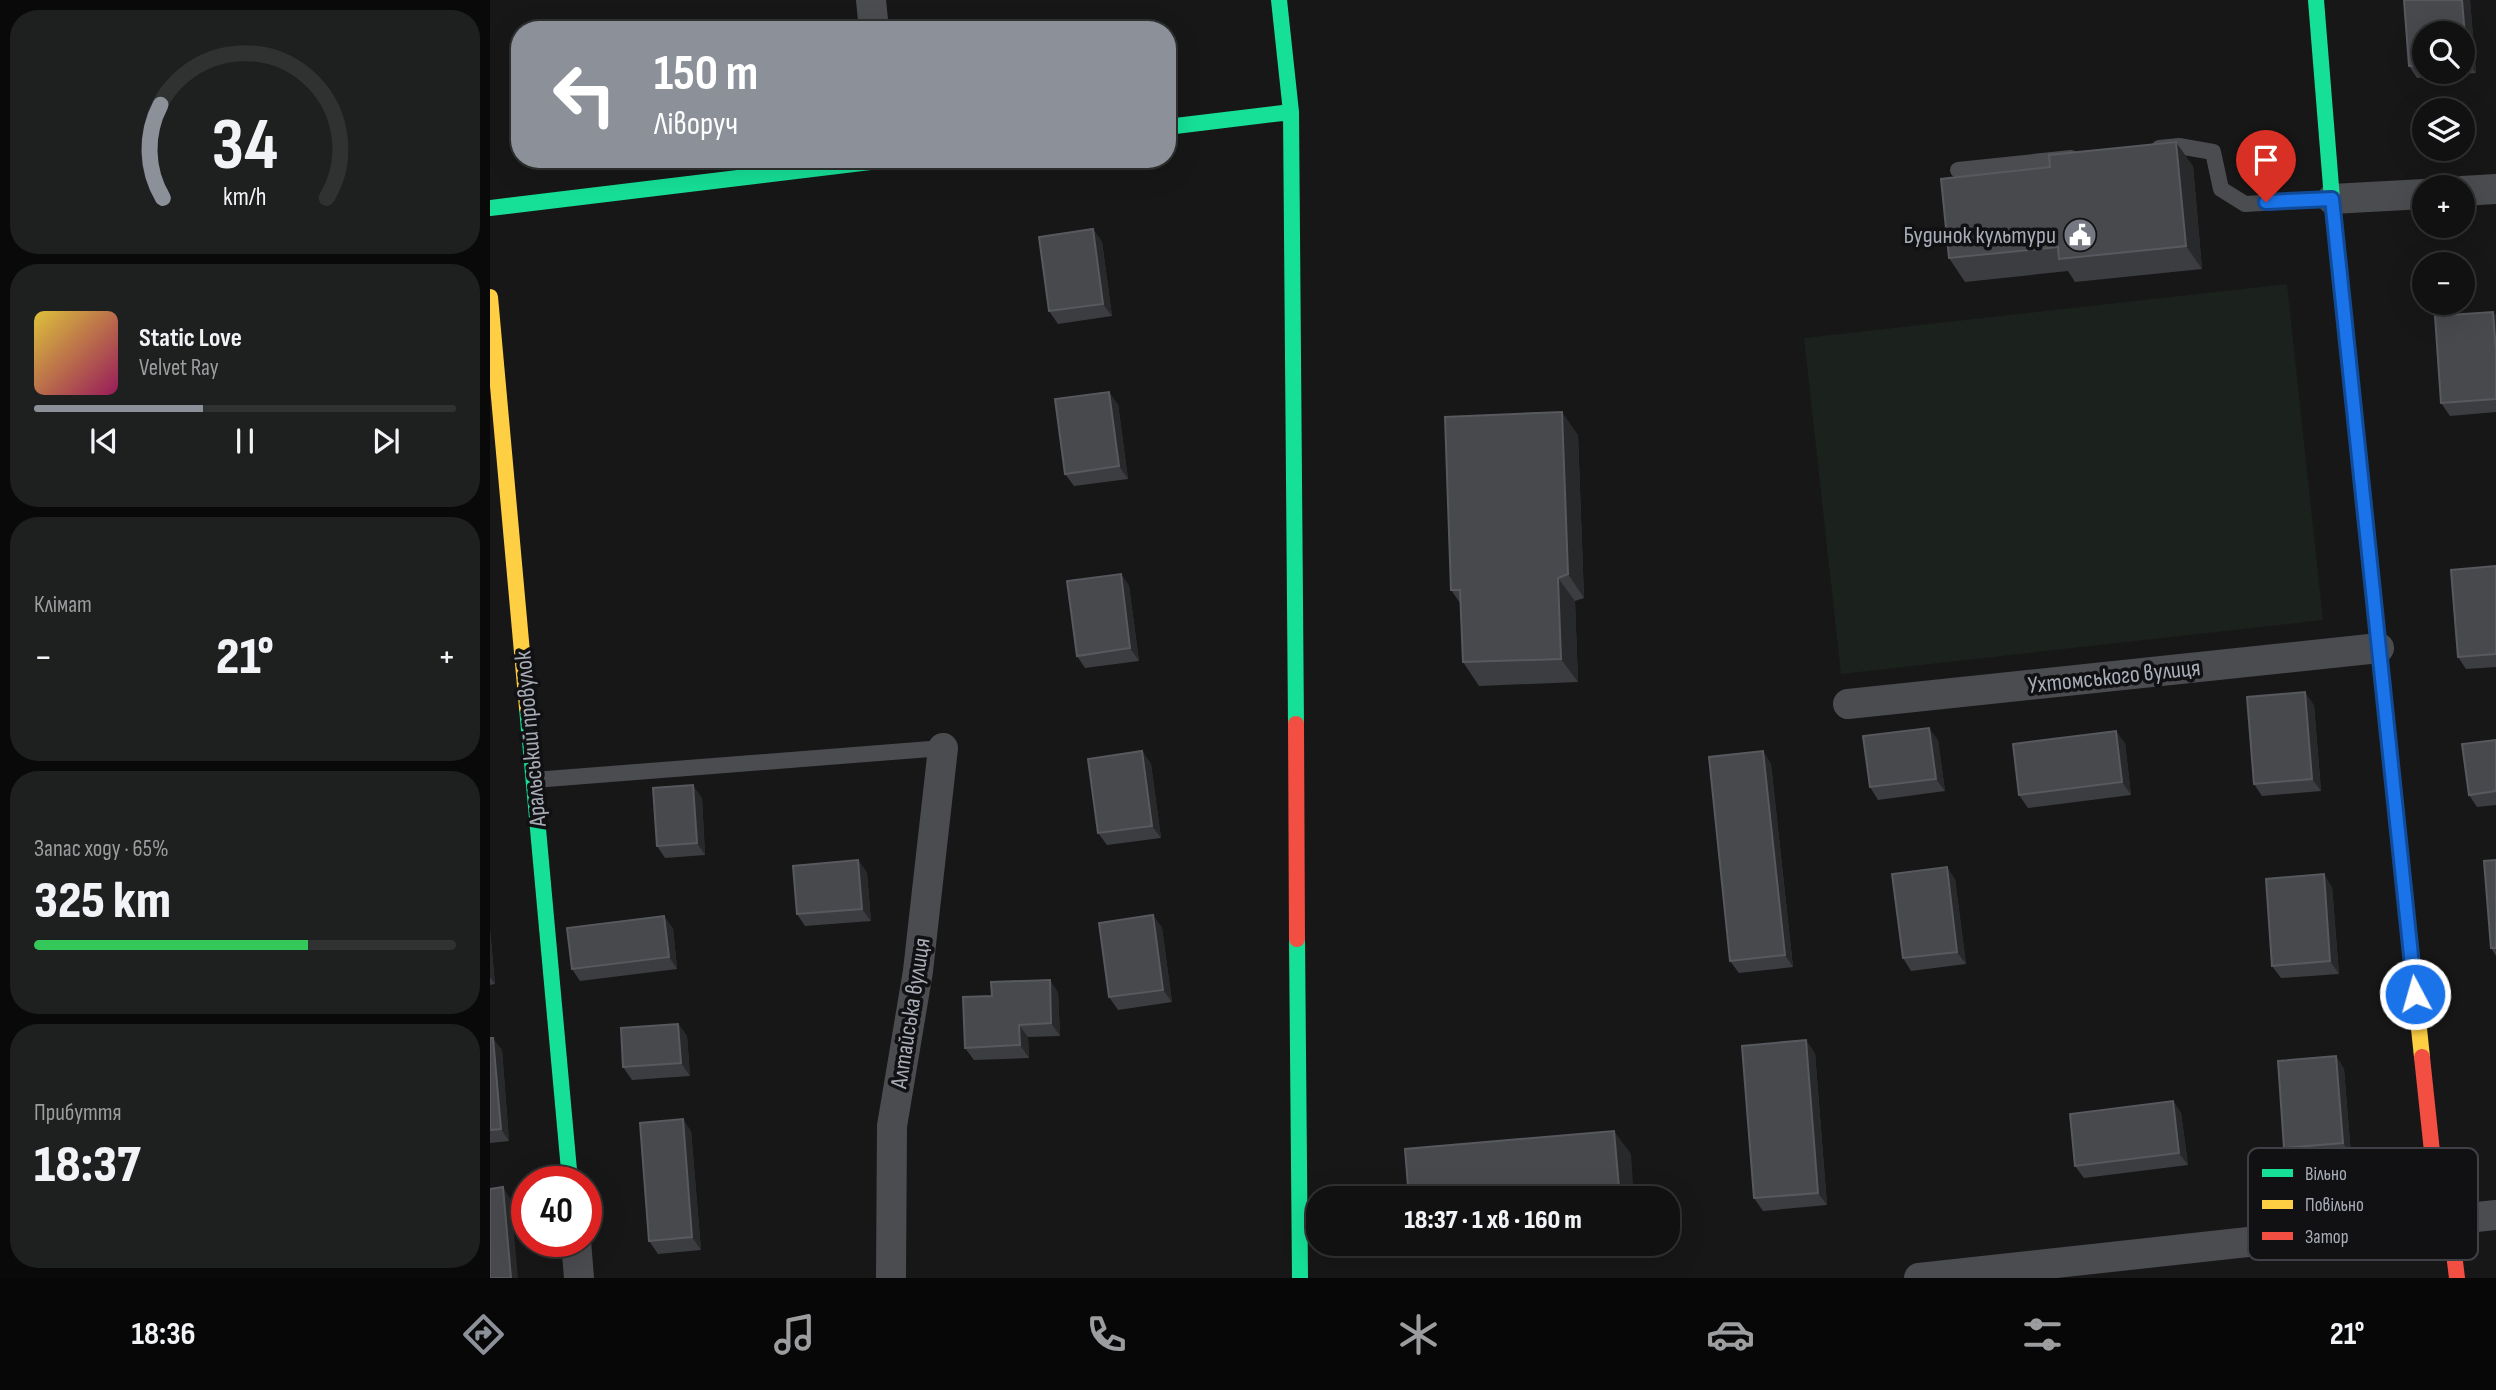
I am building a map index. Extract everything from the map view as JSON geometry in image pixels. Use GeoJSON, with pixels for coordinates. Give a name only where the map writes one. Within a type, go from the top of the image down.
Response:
{"type":"FeatureCollection","features":[{"type":"Feature","properties":{"kind":"street"},"geometry":{"type":"LineString","coordinates":[[871,0],[873,21]]}},
{"type":"Feature","properties":{"kind":"street"},"geometry":{"type":"LineString","coordinates":[[1279,0],[1291,112],[1300,1278]]}},
{"type":"Feature","properties":{"kind":"street"},"geometry":{"type":"LineString","coordinates":[[2316,0],[2332,199],[2432,1148]]}},
{"type":"Feature","properties":{"kind":"street"},"geometry":{"type":"LineString","coordinates":[[1176,126],[1291,112]]}},
{"type":"Feature","properties":{"kind":"street"},"geometry":{"type":"LineString","coordinates":[[490,208],[822,168]]}},
{"type":"Feature","properties":{"kind":"street"},"geometry":{"type":"LineString","coordinates":[[2475,190],[2496,189]]}},
{"type":"Feature","properties":{"kind":"street"},"geometry":{"type":"LineString","coordinates":[[2332,199],[2412,195]]}},
{"type":"Feature","properties":{"kind":"street","name":"Аральський провулок"},"geometry":{"type":"LineString","coordinates":[[490,297],[569,1166]]}},
{"type":"Feature","properties":{"kind":"street","name":"Ухтомського вулиця"},"geometry":{"type":"LineString","coordinates":[[1848,704],[2379,648]]}},
{"type":"Feature","properties":{"kind":"street","name":"Алтайська вулиця"},"geometry":{"type":"LineString","coordinates":[[891,1278],[892,1126],[918,971],[943,748]]}},
{"type":"Feature","properties":{"kind":"street"},"geometry":{"type":"LineString","coordinates":[[2478,1217],[2496,1215]]}},
{"type":"Feature","properties":{"kind":"street"},"geometry":{"type":"LineString","coordinates":[[1919,1278],[2248,1243]]}},
{"type":"Feature","properties":{"kind":"street"},"geometry":{"type":"LineString","coordinates":[[577,1257],[579,1278]]}},
{"type":"Feature","properties":{"kind":"street"},"geometry":{"type":"LineString","coordinates":[[2455,1260],[2457,1278]]}},
{"type":"Feature","properties":{"kind":"lane"},"geometry":{"type":"LineString","coordinates":[[2137,151],[2179,146],[2213,152],[2221,189],[2245,204],[2332,199]]}},
{"type":"Feature","properties":{"kind":"lane"},"geometry":{"type":"LineString","coordinates":[[1958,170],[2082,156]]}},
{"type":"Feature","properties":{"kind":"lane"},"geometry":{"type":"LineString","coordinates":[[534,780],[943,748]]}},
{"type":"Feature","properties":{"kind":"shaded area"},"geometry":{"type":"Polygon","coordinates":[[[2287,284],[2323,620],[1841,674],[1804,338],[2287,284]]]}},
{"type":"Feature","properties":{"kind":"building"},"geometry":{"type":"Polygon","coordinates":[[[2404,0],[2462,0],[2464,21],[2412,21],[2412,66],[2409,66],[2404,0]]]}},
{"type":"Feature","properties":{"kind":"building","name":"Будинок культури"},"geometry":{"type":"Polygon","coordinates":[[[2176,142],[2186,246],[2059,259],[2058,247],[1949,258],[1941,179],[2050,167],[2049,155],[2176,142]]]}},
{"type":"Feature","properties":{"kind":"building"},"geometry":{"type":"Polygon","coordinates":[[[1093,229],[1103,304],[1049,311],[1039,237],[1093,229]]]}},
{"type":"Feature","properties":{"kind":"building"},"geometry":{"type":"Polygon","coordinates":[[[2493,312],[2496,399],[2441,403],[2435,316],[2493,312]]]}},
{"type":"Feature","properties":{"kind":"building"},"geometry":{"type":"Polygon","coordinates":[[[1109,392],[1119,466],[1065,474],[1055,399],[1109,392]]]}},
{"type":"Feature","properties":{"kind":"building"},"geometry":{"type":"Polygon","coordinates":[[[1562,412],[1568,574],[1558,578],[1561,659],[1463,662],[1460,590],[1451,590],[1445,417],[1562,412]]]}},
{"type":"Feature","properties":{"kind":"building"},"geometry":{"type":"Polygon","coordinates":[[[2496,566],[2496,654],[2458,657],[2451,570],[2496,566]]]}},
{"type":"Feature","properties":{"kind":"building"},"geometry":{"type":"Polygon","coordinates":[[[1121,574],[1130,648],[1077,656],[1067,581],[1121,574]]]}},
{"type":"Feature","properties":{"kind":"building"},"geometry":{"type":"Polygon","coordinates":[[[2305,692],[2312,779],[2254,784],[2247,697],[2305,692]]]}},
{"type":"Feature","properties":{"kind":"building"},"geometry":{"type":"Polygon","coordinates":[[[1929,728],[1936,779],[1870,787],[1863,736],[1929,728]]]}},
{"type":"Feature","properties":{"kind":"building"},"geometry":{"type":"Polygon","coordinates":[[[2116,731],[2122,782],[2019,795],[2013,744],[2116,731]]]}},
{"type":"Feature","properties":{"kind":"building"},"geometry":{"type":"Polygon","coordinates":[[[2496,740],[2496,791],[2469,795],[2462,744],[2496,740]]]}},
{"type":"Feature","properties":{"kind":"building"},"geometry":{"type":"Polygon","coordinates":[[[1142,751],[1152,826],[1098,833],[1088,759],[1142,751]]]}},
{"type":"Feature","properties":{"kind":"building"},"geometry":{"type":"Polygon","coordinates":[[[1763,751],[1785,955],[1730,961],[1709,757],[1763,751]]]}},
{"type":"Feature","properties":{"kind":"building"},"geometry":{"type":"Polygon","coordinates":[[[693,785],[697,843],[657,846],[653,788],[693,785]]]}},
{"type":"Feature","properties":{"kind":"building"},"geometry":{"type":"Polygon","coordinates":[[[858,860],[862,909],[797,914],[793,866],[858,860]]]}},
{"type":"Feature","properties":{"kind":"building"},"geometry":{"type":"Polygon","coordinates":[[[2496,860],[2496,948],[2491,948],[2484,861],[2496,860]]]}},
{"type":"Feature","properties":{"kind":"building"},"geometry":{"type":"Polygon","coordinates":[[[1947,867],[1957,952],[1903,958],[1892,874],[1947,867]]]}},
{"type":"Feature","properties":{"kind":"building"},"geometry":{"type":"Polygon","coordinates":[[[2324,874],[2330,961],[2272,966],[2266,879],[2324,874]]]}},
{"type":"Feature","properties":{"kind":"building"},"geometry":{"type":"Polygon","coordinates":[[[1153,915],[1163,990],[1109,997],[1099,923],[1153,915]]]}},
{"type":"Feature","properties":{"kind":"building"},"geometry":{"type":"Polygon","coordinates":[[[664,916],[669,957],[572,969],[567,928],[664,916]]]}},
{"type":"Feature","properties":{"kind":"building"},"geometry":{"type":"Polygon","coordinates":[[[1050,980],[1051,1023],[1019,1025],[1020,1045],[965,1048],[963,997],[992,996],[991,982],[1050,980]]]}},
{"type":"Feature","properties":{"kind":"building"},"geometry":{"type":"Polygon","coordinates":[[[678,1024],[681,1063],[623,1067],[621,1028],[678,1024]]]}},
{"type":"Feature","properties":{"kind":"building"},"geometry":{"type":"Polygon","coordinates":[[[490,1038],[493,1038],[501,1129],[490,1130],[490,1038]]]}},
{"type":"Feature","properties":{"kind":"building"},"geometry":{"type":"Polygon","coordinates":[[[1806,1040],[1818,1193],[1754,1198],[1742,1046],[1806,1040]]]}},
{"type":"Feature","properties":{"kind":"building"},"geometry":{"type":"Polygon","coordinates":[[[2336,1056],[2343,1143],[2284,1148],[2278,1061],[2336,1056]]]}},
{"type":"Feature","properties":{"kind":"building"},"geometry":{"type":"Polygon","coordinates":[[[2173,1101],[2179,1153],[2075,1166],[2070,1114],[2173,1101]]]}},
{"type":"Feature","properties":{"kind":"building"},"geometry":{"type":"Polygon","coordinates":[[[683,1119],[692,1237],[649,1241],[640,1123],[683,1119]]]}},
{"type":"Feature","properties":{"kind":"building"},"geometry":{"type":"Polygon","coordinates":[[[1614,1131],[1619,1186],[1408,1186],[1405,1149],[1614,1131]]]}},
{"type":"Feature","properties":{"kind":"building"},"geometry":{"type":"Polygon","coordinates":[[[503,1187],[511,1278],[490,1278],[490,1189],[503,1187]]]}},
{"type":"Feature","properties":{"kind":"traffic: fast"},"geometry":{"type":"LineString","coordinates":[[1279,0],[1291,112],[1296,724]]}},
{"type":"Feature","properties":{"kind":"traffic: fast"},"geometry":{"type":"LineString","coordinates":[[2316,0],[2332,199],[2377,630]]}},
{"type":"Feature","properties":{"kind":"traffic: fast"},"geometry":{"type":"LineString","coordinates":[[1176,126],[1291,112]]}},
{"type":"Feature","properties":{"kind":"traffic: fast"},"geometry":{"type":"LineString","coordinates":[[490,208],[821,168]]}},
{"type":"Feature","properties":{"kind":"traffic: fast"},"geometry":{"type":"LineString","coordinates":[[527,708],[569,1166]]}},
{"type":"Feature","properties":{"kind":"traffic: fast"},"geometry":{"type":"LineString","coordinates":[[1297,939],[1300,1278]]}},
{"type":"Feature","properties":{"kind":"traffic: slow"},"geometry":{"type":"LineString","coordinates":[[490,297],[527,708]]}},
{"type":"Feature","properties":{"kind":"traffic: slow"},"geometry":{"type":"LineString","coordinates":[[2377,630],[2422,1057]]}},
{"type":"Feature","properties":{"kind":"traffic: jam"},"geometry":{"type":"LineString","coordinates":[[1296,724],[1297,939]]}},
{"type":"Feature","properties":{"kind":"traffic: jam"},"geometry":{"type":"LineString","coordinates":[[2422,1057],[2432,1148]]}},
{"type":"Feature","properties":{"kind":"traffic: jam"},"geometry":{"type":"LineString","coordinates":[[2455,1260],[2457,1278]]}},
{"type":"Feature","properties":{"kind":"place","name":"Будинок культури"},"geometry":{"type":"Point","coordinates":[2080,235]}},
{"type":"Feature","properties":{"kind":"route"},"geometry":{"type":"LineString","coordinates":[[2266,202],[2332,199],[2415,994]]}}]}
